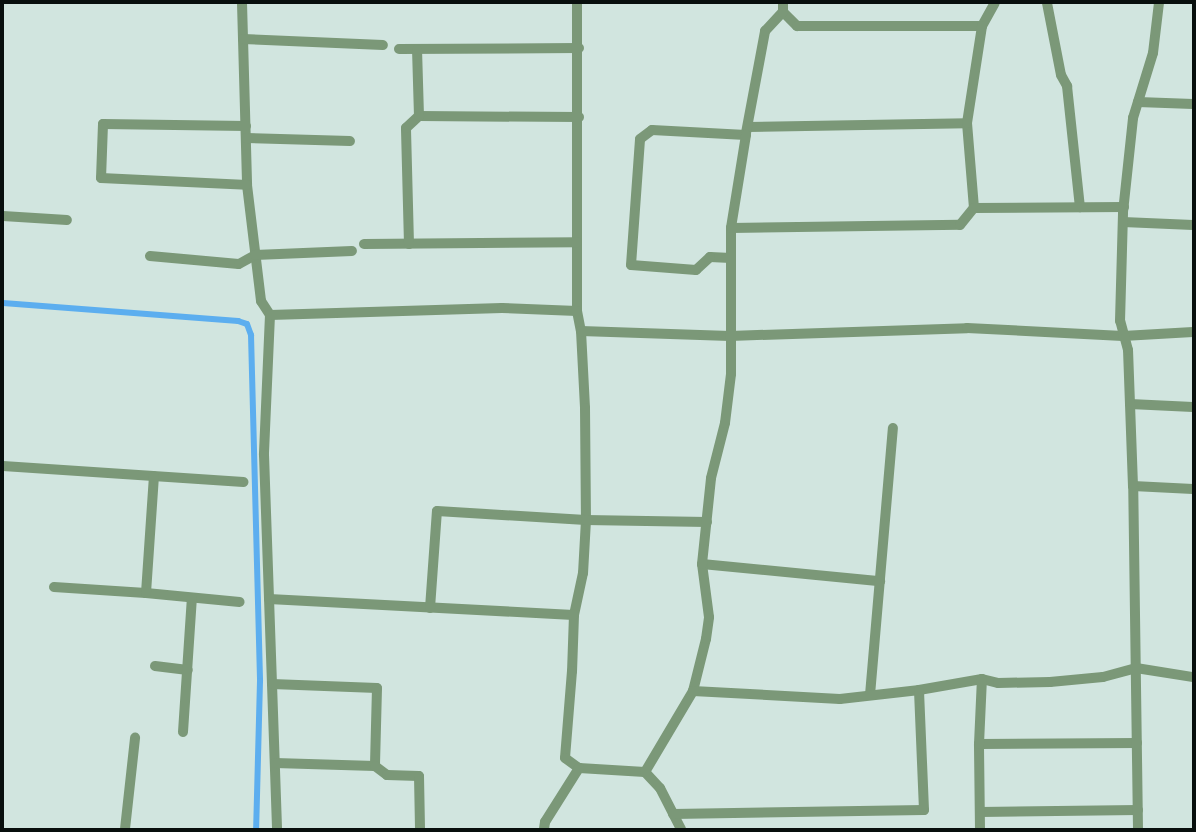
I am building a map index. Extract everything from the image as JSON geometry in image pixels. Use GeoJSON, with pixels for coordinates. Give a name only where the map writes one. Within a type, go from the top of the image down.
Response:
{"type":"FeatureCollection","features":[{"type":"Feature","properties":{"kind":"street"},"geometry":{"type":"LineString","coordinates":[[242,3],[247,185],[261,301],[270,315],[264,455],[277,829]]}},
{"type":"Feature","properties":{"kind":"street"},"geometry":{"type":"LineString","coordinates":[[577,3],[579,48],[577,311],[581,331],[586,520],[583,573],[574,615],[572,671],[565,758],[579,768],[645,772],[660,788],[681,829]]}},
{"type":"Feature","properties":{"kind":"street"},"geometry":{"type":"LineString","coordinates":[[731,228],[960,225],[974,208],[968,124],[982,26],[995,3]]}},
{"type":"Feature","properties":{"kind":"street"},"geometry":{"type":"LineString","coordinates":[[1048,3],[1061,75],[1067,86],[1080,207]]}},
{"type":"Feature","properties":{"kind":"street"},"geometry":{"type":"LineString","coordinates":[[1138,829],[1133,486],[1128,350],[1120,321],[1123,222],[1133,118],[1153,53],[1159,3]]}},
{"type":"Feature","properties":{"kind":"street"},"geometry":{"type":"LineString","coordinates":[[645,772],[693,691],[706,639],[708,617],[702,564],[711,478],[725,423],[731,374],[731,228],[765,31],[783,8],[797,26],[982,26]]}},
{"type":"Feature","properties":{"kind":"street"},"geometry":{"type":"LineString","coordinates":[[243,39],[383,45]]}},
{"type":"Feature","properties":{"kind":"street"},"geometry":{"type":"LineString","coordinates":[[399,49],[579,48]]}},
{"type":"Feature","properties":{"kind":"street"},"geometry":{"type":"LineString","coordinates":[[417,50],[419,116]]}},
{"type":"Feature","properties":{"kind":"street"},"geometry":{"type":"LineString","coordinates":[[1138,102],[1193,104]]}},
{"type":"Feature","properties":{"kind":"street"},"geometry":{"type":"LineString","coordinates":[[409,244],[406,128],[419,116],[579,116]]}},
{"type":"Feature","properties":{"kind":"street"},"geometry":{"type":"LineString","coordinates":[[246,126],[103,124],[102,178],[247,185]]}},
{"type":"Feature","properties":{"kind":"street"},"geometry":{"type":"LineString","coordinates":[[731,258],[710,257],[696,270],[631,265],[640,139],[652,130],[747,131],[968,124]]}},
{"type":"Feature","properties":{"kind":"street"},"geometry":{"type":"LineString","coordinates":[[246,138],[350,142]]}},
{"type":"Feature","properties":{"kind":"street"},"geometry":{"type":"LineString","coordinates":[[974,208],[1124,207]]}},
{"type":"Feature","properties":{"kind":"street"},"geometry":{"type":"LineString","coordinates":[[3,216],[67,220]]}},
{"type":"Feature","properties":{"kind":"street"},"geometry":{"type":"LineString","coordinates":[[1123,222],[1193,224]]}},
{"type":"Feature","properties":{"kind":"street"},"geometry":{"type":"LineString","coordinates":[[364,244],[577,242]]}},
{"type":"Feature","properties":{"kind":"street"},"geometry":{"type":"LineString","coordinates":[[150,256],[239,264],[255,255],[352,251]]}},
{"type":"Feature","properties":{"kind":"street"},"geometry":{"type":"LineString","coordinates":[[270,315],[502,308],[577,311]]}},
{"type":"Feature","properties":{"kind":"street"},"geometry":{"type":"LineString","coordinates":[[581,331],[730,336],[966,328],[1123,336],[1193,332]]}},
{"type":"Feature","properties":{"kind":"street"},"geometry":{"type":"LineString","coordinates":[[1130,404],[1193,407]]}},
{"type":"Feature","properties":{"kind":"street"},"geometry":{"type":"LineString","coordinates":[[870,695],[893,428]]}},
{"type":"Feature","properties":{"kind":"street"},"geometry":{"type":"LineString","coordinates":[[3,466],[243,482]]}},
{"type":"Feature","properties":{"kind":"street"},"geometry":{"type":"LineString","coordinates":[[146,592],[154,476]]}},
{"type":"Feature","properties":{"kind":"street"},"geometry":{"type":"LineString","coordinates":[[1133,486],[1193,489]]}},
{"type":"Feature","properties":{"kind":"street"},"geometry":{"type":"LineString","coordinates":[[430,608],[437,511],[586,520],[707,522]]}},
{"type":"Feature","properties":{"kind":"street"},"geometry":{"type":"LineString","coordinates":[[702,564],[880,582]]}},
{"type":"Feature","properties":{"kind":"street"},"geometry":{"type":"LineString","coordinates":[[54,587],[146,592],[240,602]]}},
{"type":"Feature","properties":{"kind":"street"},"geometry":{"type":"LineString","coordinates":[[183,732],[192,598]]}},
{"type":"Feature","properties":{"kind":"street"},"geometry":{"type":"LineString","coordinates":[[269,599],[574,615]]}},
{"type":"Feature","properties":{"kind":"street"},"geometry":{"type":"LineString","coordinates":[[155,666],[188,670]]}},
{"type":"Feature","properties":{"kind":"street"},"geometry":{"type":"LineString","coordinates":[[693,691],[840,699],[919,690],[982,679],[998,683],[1050,682],[1103,677],[1136,668],[1193,677]]}},
{"type":"Feature","properties":{"kind":"street"},"geometry":{"type":"LineString","coordinates":[[980,829],[979,744],[982,679]]}},
{"type":"Feature","properties":{"kind":"street"},"geometry":{"type":"LineString","coordinates":[[272,684],[378,688],[375,766]]}},
{"type":"Feature","properties":{"kind":"street"},"geometry":{"type":"LineString","coordinates":[[673,814],[924,810],[919,690]]}},
{"type":"Feature","properties":{"kind":"street"},"geometry":{"type":"LineString","coordinates":[[125,829],[135,738]]}},
{"type":"Feature","properties":{"kind":"street"},"geometry":{"type":"LineString","coordinates":[[979,744],[1137,743]]}},
{"type":"Feature","properties":{"kind":"street"},"geometry":{"type":"LineString","coordinates":[[275,763],[375,766],[386,775],[420,776],[420,829]]}},
{"type":"Feature","properties":{"kind":"street"},"geometry":{"type":"LineString","coordinates":[[544,829],[545,822],[579,768]]}},
{"type":"Feature","properties":{"kind":"street"},"geometry":{"type":"LineString","coordinates":[[980,812],[1138,810]]}},
{"type":"Feature","properties":{"kind":"waterway"},"geometry":{"type":"LineString","coordinates":[[3,303],[238,321],[247,324],[251,335],[260,681],[256,829]]}}]}
